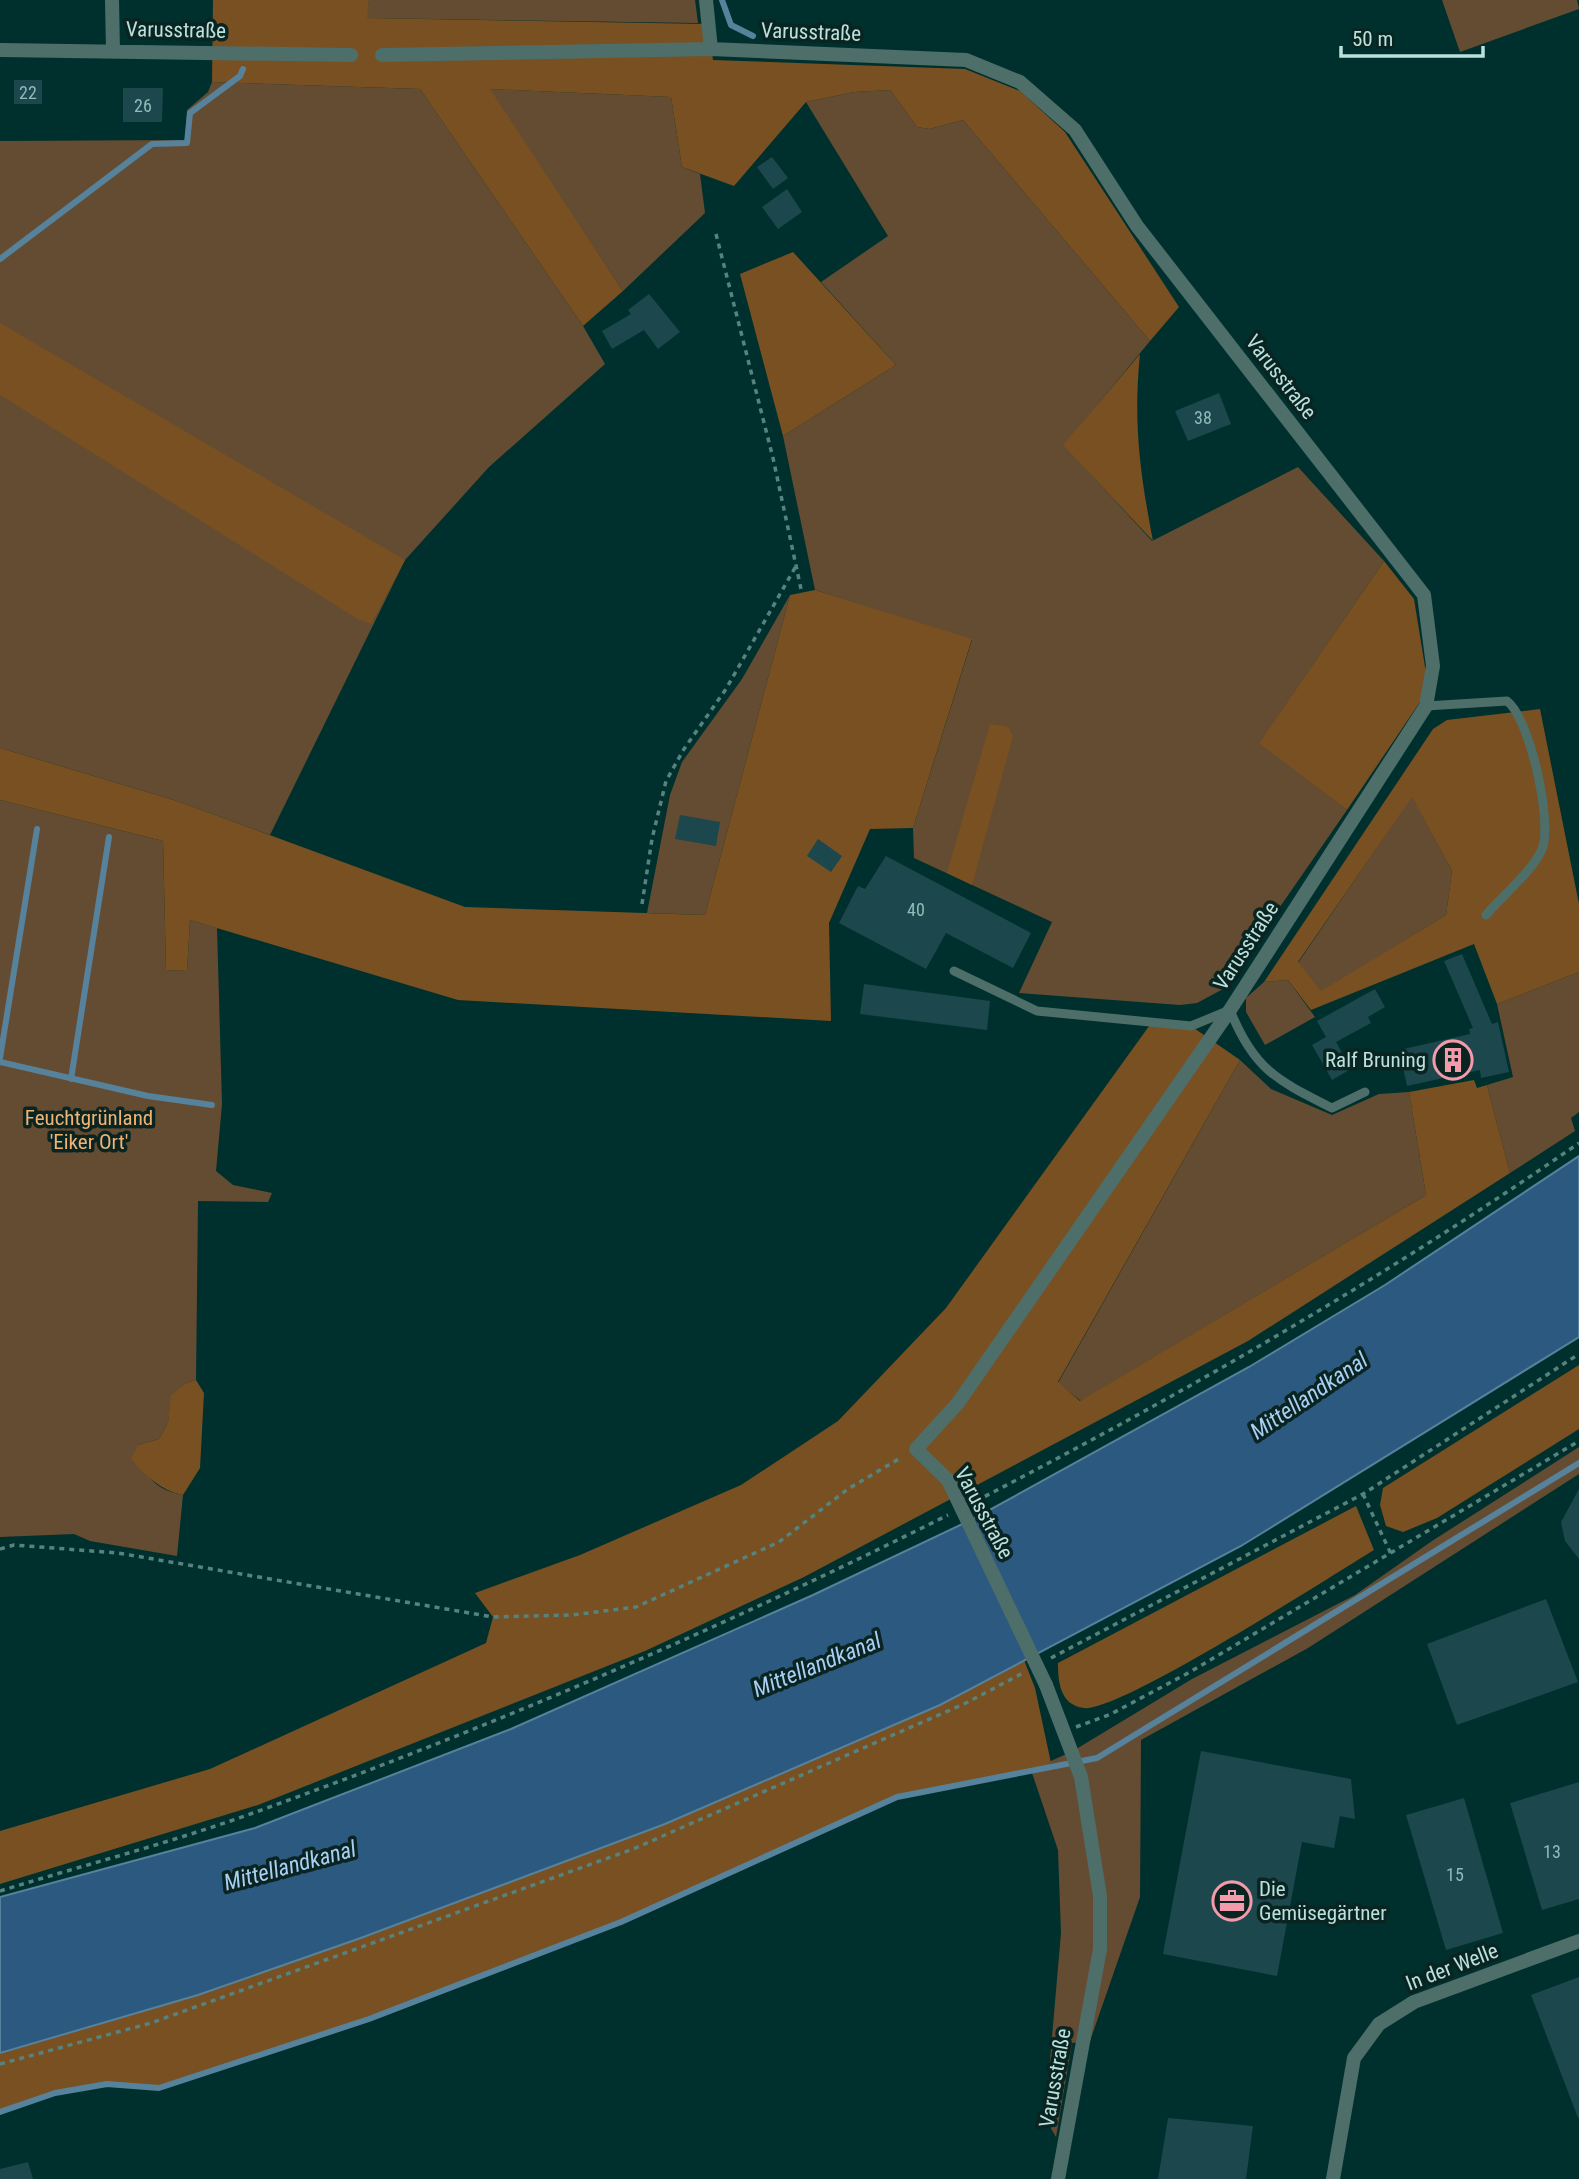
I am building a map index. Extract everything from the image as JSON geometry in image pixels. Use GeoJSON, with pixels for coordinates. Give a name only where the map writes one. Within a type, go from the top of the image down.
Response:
{"type":"FeatureCollection","features":[{"type":"Feature","properties":{"kind":"street"},"geometry":{"type":"LineString","coordinates":[[112,0],[113,50]]}},
{"type":"Feature","properties":{"kind":"street"},"geometry":{"type":"LineString","coordinates":[[706,0],[711,49]]}},
{"type":"Feature","properties":{"kind":"street","name":"Varusstraße"},"geometry":{"type":"LineString","coordinates":[[382,55],[711,49],[966,60],[1020,82],[1075,130],[1137,226],[1424,595],[1433,666],[1426,706],[1230,1010],[958,1403],[916,1449],[948,1480],[1046,1685],[1066,1730],[1081,1777],[1100,1896],[1100,1949],[1058,2179]]}},
{"type":"Feature","properties":{"kind":"street","name":"Varusstraße"},"geometry":{"type":"LineString","coordinates":[[0,50],[351,55]]}},
{"type":"Feature","properties":{"kind":"street","name":"In der Welle"},"geometry":{"type":"LineString","coordinates":[[1333,2179],[1354,2058],[1379,2024],[1414,2002],[1579,1941]]}},
{"type":"Feature","properties":{"kind":"lane"},"geometry":{"type":"LineString","coordinates":[[1426,706],[1507,701],[1518,713],[1530,741],[1542,811],[1543,848],[1536,860],[1486,915]]}},
{"type":"Feature","properties":{"kind":"lane"},"geometry":{"type":"LineString","coordinates":[[954,971],[1037,1011],[1191,1026],[1230,1010],[1240,1035],[1257,1062],[1296,1090],[1332,1108],[1365,1092]]}},
{"type":"Feature","properties":{"kind":"path"},"geometry":{"type":"LineString","coordinates":[[716,234],[773,458],[801,589]]}},
{"type":"Feature","properties":{"kind":"path"},"geometry":{"type":"LineString","coordinates":[[642,904],[652,839],[666,781],[684,749],[726,689],[796,566]]}},
{"type":"Feature","properties":{"kind":"path"},"geometry":{"type":"LineString","coordinates":[[967,1506],[1257,1350],[1509,1193],[1579,1143]]}},
{"type":"Feature","properties":{"kind":"path"},"geometry":{"type":"LineString","coordinates":[[1050,1658],[1363,1494],[1579,1354]]}},
{"type":"Feature","properties":{"kind":"path"},"geometry":{"type":"LineString","coordinates":[[1066,1730],[1111,1714],[1179,1678],[1579,1441]]}},
{"type":"Feature","properties":{"kind":"path"},"geometry":{"type":"LineString","coordinates":[[0,1549],[15,1545],[118,1553],[493,1617],[572,1615],[636,1607],[779,1542],[848,1489],[916,1449]]}},
{"type":"Feature","properties":{"kind":"path"},"geometry":{"type":"LineString","coordinates":[[1363,1494],[1391,1554]]}},
{"type":"Feature","properties":{"kind":"path"},"geometry":{"type":"LineString","coordinates":[[0,1891],[250,1814],[452,1738],[691,1637],[956,1511]]}},
{"type":"Feature","properties":{"kind":"path"},"geometry":{"type":"LineString","coordinates":[[0,2064],[151,2023],[634,1849],[966,1703],[1026,1671]]}},
{"type":"Feature","properties":{"kind":"green space"},"geometry":{"type":"Polygon","coordinates":[[[369,0],[695,0],[698,23],[366,18],[369,0]]]}},
{"type":"Feature","properties":{"kind":"green space"},"geometry":{"type":"Polygon","coordinates":[[[1442,0],[1577,0],[1579,9],[1460,52],[1442,0]]]}},
{"type":"Feature","properties":{"kind":"green space"},"geometry":{"type":"Polygon","coordinates":[[[212,82],[420,89],[583,326],[605,364],[489,467],[405,560],[270,835],[177,801],[0,748],[0,141],[185,140],[187,110],[208,92],[212,82]]]}},
{"type":"Feature","properties":{"kind":"green space"},"geometry":{"type":"Polygon","coordinates":[[[489,89],[671,97],[682,167],[700,174],[705,213],[623,291],[489,89]]]}},
{"type":"Feature","properties":{"kind":"green space"},"geometry":{"type":"Polygon","coordinates":[[[890,90],[917,127],[929,129],[963,120],[1150,341],[1064,445],[1152,541],[1298,467],[1384,561],[1260,742],[1347,810],[1223,989],[1197,1003],[1180,1005],[1019,993],[1052,922],[914,858],[913,828],[972,640],[815,590],[783,436],[896,365],[821,282],[888,236],[806,102],[854,92],[890,90]]]}},
{"type":"Feature","properties":{"kind":"green space"},"geometry":{"type":"Polygon","coordinates":[[[790,595],[705,915],[647,913],[670,795],[682,762],[742,679],[790,595]]]}},
{"type":"Feature","properties":{"kind":"green space"},"geometry":{"type":"Polygon","coordinates":[[[1412,796],[1452,871],[1446,915],[1321,992],[1298,963],[1412,796]]]}},
{"type":"Feature","properties":{"kind":"green space","name":"Feuchtgrünland 'Eiker Ort'"},"geometry":{"type":"Polygon","coordinates":[[[0,800],[163,841],[166,970],[187,971],[190,920],[217,928],[222,1104],[216,1171],[233,1185],[272,1193],[268,1202],[198,1201],[196,1380],[186,1383],[172,1395],[168,1422],[159,1439],[138,1445],[151,1479],[163,1489],[183,1495],[177,1556],[90,1541],[74,1534],[0,1537],[0,800]]]}},
{"type":"Feature","properties":{"kind":"green space"},"geometry":{"type":"Polygon","coordinates":[[[1579,972],[1579,1112],[1571,1118],[1575,1131],[1510,1173],[1487,1085],[1513,1077],[1497,1004],[1579,972]]]}},
{"type":"Feature","properties":{"kind":"green space"},"geometry":{"type":"Polygon","coordinates":[[[1288,980],[1315,1017],[1265,1045],[1246,1012],[1246,998],[1264,982],[1288,980]]]}},
{"type":"Feature","properties":{"kind":"green space"},"geometry":{"type":"Polygon","coordinates":[[[1240,1060],[1271,1089],[1332,1115],[1379,1094],[1409,1092],[1426,1195],[1081,1401],[1058,1383],[1240,1060]]]}},
{"type":"Feature","properties":{"kind":"green space"},"geometry":{"type":"Polygon","coordinates":[[[1579,1447],[1579,1474],[1308,1648],[1141,1740],[1140,1897],[1090,2041],[1072,2043],[1056,2137],[1045,2118],[1061,1933],[1058,1850],[1031,1770],[1073,1751],[1192,1679],[1355,1595],[1432,1541],[1579,1447]]]}},
{"type":"Feature","properties":{"kind":"shaded area"},"geometry":{"type":"Polygon","coordinates":[[[213,0],[369,0],[367,18],[708,24],[713,60],[965,69],[1020,91],[1065,132],[1179,307],[1150,341],[963,120],[929,129],[917,127],[890,90],[854,92],[806,102],[734,186],[682,167],[671,97],[490,89],[623,291],[583,326],[420,89],[212,82],[213,0]]]}},
{"type":"Feature","properties":{"kind":"shaded area"},"geometry":{"type":"Polygon","coordinates":[[[793,252],[896,365],[783,436],[740,274],[793,252]]]}},
{"type":"Feature","properties":{"kind":"shaded area"},"geometry":{"type":"Polygon","coordinates":[[[0,323],[405,560],[371,624],[358,619],[0,395],[0,323]]]}},
{"type":"Feature","properties":{"kind":"shaded area"},"geometry":{"type":"Polygon","coordinates":[[[1140,354],[1137,403],[1139,448],[1153,541],[1063,445],[1140,354]]]}},
{"type":"Feature","properties":{"kind":"shaded area"},"geometry":{"type":"Polygon","coordinates":[[[1384,561],[1414,599],[1426,673],[1422,699],[1347,810],[1259,743],[1384,561]]]}},
{"type":"Feature","properties":{"kind":"shaded area"},"geometry":{"type":"Polygon","coordinates":[[[815,590],[972,639],[913,828],[870,829],[829,923],[831,1021],[458,1000],[190,920],[187,971],[166,970],[163,841],[0,800],[0,748],[177,801],[465,907],[705,915],[790,595],[815,590]]]}},
{"type":"Feature","properties":{"kind":"shaded area"},"geometry":{"type":"Polygon","coordinates":[[[1540,709],[1579,904],[1579,972],[1497,1004],[1474,944],[1311,1010],[1288,980],[1264,982],[1433,729],[1447,720],[1540,709]],[[1412,797],[1298,962],[1321,991],[1446,915],[1452,871],[1412,797]]]}},
{"type":"Feature","properties":{"kind":"shaded area"},"geometry":{"type":"Polygon","coordinates":[[[990,724],[1008,727],[1013,736],[972,885],[947,873],[990,724]]]}},
{"type":"Feature","properties":{"kind":"shaded area"},"geometry":{"type":"Polygon","coordinates":[[[1152,1022],[1191,1026],[1240,1060],[1058,1382],[1080,1401],[1426,1195],[1409,1092],[1474,1080],[1477,1088],[1487,1085],[1510,1173],[1248,1341],[804,1577],[645,1651],[258,1805],[0,1884],[0,1831],[210,1769],[486,1643],[493,1617],[475,1593],[580,1555],[741,1485],[838,1421],[946,1308],[1152,1022]]]}},
{"type":"Feature","properties":{"kind":"shaded area"},"geometry":{"type":"Polygon","coordinates":[[[1579,1365],[1579,1429],[1437,1518],[1403,1532],[1386,1526],[1380,1505],[1383,1488],[1579,1365]]]}},
{"type":"Feature","properties":{"kind":"shaded area"},"geometry":{"type":"Polygon","coordinates":[[[196,1380],[204,1393],[200,1468],[183,1495],[154,1482],[131,1459],[138,1445],[159,1439],[168,1422],[171,1395],[186,1383],[196,1380]]]}},
{"type":"Feature","properties":{"kind":"shaded area"},"geometry":{"type":"Polygon","coordinates":[[[1356,1506],[1374,1550],[1226,1641],[1138,1689],[1105,1704],[1084,1708],[1076,1706],[1065,1697],[1060,1685],[1058,1663],[1356,1506]]]}},
{"type":"Feature","properties":{"kind":"shaded area"},"geometry":{"type":"Polygon","coordinates":[[[1024,1660],[1035,1688],[1051,1763],[1031,1770],[897,1797],[621,1922],[369,2019],[159,2088],[107,2084],[55,2093],[0,2112],[0,2053],[198,1995],[665,1824],[940,1705],[1024,1660]]]}},
{"type":"Feature","properties":{"kind":"water","name":"Mittellandkanal"},"geometry":{"type":"Polygon","coordinates":[[[1579,1156],[1579,1337],[1241,1546],[940,1705],[665,1824],[358,1939],[198,1995],[0,2053],[0,1897],[255,1828],[511,1729],[813,1595],[975,1518],[1249,1367],[1385,1285],[1579,1156]]]}},
{"type":"Feature","properties":{"kind":"building"},"geometry":{"type":"Polygon","coordinates":[[[14,80],[42,80],[42,104],[14,104],[14,80]]]}},
{"type":"Feature","properties":{"kind":"building"},"geometry":{"type":"Polygon","coordinates":[[[123,88],[163,88],[162,122],[123,122],[123,88]]]}},
{"type":"Feature","properties":{"kind":"building"},"geometry":{"type":"Polygon","coordinates":[[[772,157],[788,178],[773,189],[757,167],[772,157]]]}},
{"type":"Feature","properties":{"kind":"building"},"geometry":{"type":"Polygon","coordinates":[[[787,189],[802,212],[778,229],[762,207],[787,189]]]}},
{"type":"Feature","properties":{"kind":"building"},"geometry":{"type":"Polygon","coordinates":[[[649,294],[680,332],[658,349],[644,330],[612,349],[602,331],[631,314],[628,310],[649,294]]]}},
{"type":"Feature","properties":{"kind":"building"},"geometry":{"type":"Polygon","coordinates":[[[1219,393],[1231,424],[1188,441],[1175,411],[1219,393]]]}},
{"type":"Feature","properties":{"kind":"building"},"geometry":{"type":"Polygon","coordinates":[[[680,815],[720,822],[716,846],[675,839],[680,815]]]}},
{"type":"Feature","properties":{"kind":"building"},"geometry":{"type":"Polygon","coordinates":[[[818,839],[842,856],[831,872],[807,856],[818,839]]]}},
{"type":"Feature","properties":{"kind":"building"},"geometry":{"type":"Polygon","coordinates":[[[886,856],[1031,933],[1013,968],[946,933],[926,969],[839,923],[858,886],[865,889],[886,856]]]}},
{"type":"Feature","properties":{"kind":"building","name":"Ralf Bruning"},"geometry":{"type":"Polygon","coordinates":[[[1462,954],[1492,1024],[1498,1022],[1509,1072],[1481,1078],[1480,1070],[1407,1086],[1399,1050],[1470,1034],[1469,1029],[1473,1028],[1444,961],[1462,954]]]}},
{"type":"Feature","properties":{"kind":"building"},"geometry":{"type":"Polygon","coordinates":[[[864,984],[990,1001],[987,1030],[860,1014],[864,984]]]}},
{"type":"Feature","properties":{"kind":"building"},"geometry":{"type":"Polygon","coordinates":[[[1375,989],[1385,1007],[1368,1017],[1371,1023],[1336,1042],[1351,1069],[1332,1080],[1312,1045],[1326,1037],[1317,1021],[1375,989]]]}},
{"type":"Feature","properties":{"kind":"building"},"geometry":{"type":"Polygon","coordinates":[[[1579,1489],[1579,1559],[1565,1541],[1561,1522],[1579,1489]]]}},
{"type":"Feature","properties":{"kind":"building"},"geometry":{"type":"Polygon","coordinates":[[[1546,1599],[1578,1682],[1457,1725],[1427,1644],[1546,1599]]]}},
{"type":"Feature","properties":{"kind":"building","name":"Die Gemüsegärtner"},"geometry":{"type":"Polygon","coordinates":[[[1201,1751],[1351,1779],[1355,1819],[1340,1816],[1334,1848],[1302,1842],[1277,1976],[1163,1954],[1201,1751]]]}},
{"type":"Feature","properties":{"kind":"building"},"geometry":{"type":"Polygon","coordinates":[[[1579,1782],[1579,1899],[1542,1910],[1510,1803],[1579,1782]]]}},
{"type":"Feature","properties":{"kind":"building"},"geometry":{"type":"Polygon","coordinates":[[[1464,1798],[1503,1933],[1446,1950],[1406,1815],[1464,1798]]]}},
{"type":"Feature","properties":{"kind":"building"},"geometry":{"type":"Polygon","coordinates":[[[1579,1977],[1579,2117],[1578,2118],[1531,1995],[1579,1977]]]}},
{"type":"Feature","properties":{"kind":"building"},"geometry":{"type":"Polygon","coordinates":[[[1168,2118],[1253,2126],[1246,2179],[1158,2179],[1168,2118]]]}},
{"type":"Feature","properties":{"kind":"building"},"geometry":{"type":"Polygon","coordinates":[[[28,2162],[33,2179],[0,2179],[0,2169],[28,2162]]]}},
{"type":"Feature","properties":{"kind":"waterway"},"geometry":{"type":"LineString","coordinates":[[722,0],[731,25],[753,36]]}},
{"type":"Feature","properties":{"kind":"waterway"},"geometry":{"type":"LineString","coordinates":[[0,259],[152,144],[187,143],[190,113],[240,76],[243,69]]}},
{"type":"Feature","properties":{"kind":"waterway"},"geometry":{"type":"LineString","coordinates":[[0,1058],[37,829]]}},
{"type":"Feature","properties":{"kind":"waterway"},"geometry":{"type":"LineString","coordinates":[[71,1079],[109,837]]}},
{"type":"Feature","properties":{"kind":"waterway"},"geometry":{"type":"LineString","coordinates":[[0,1062],[148,1096],[212,1105]]}},
{"type":"Feature","properties":{"kind":"waterway"},"geometry":{"type":"LineString","coordinates":[[0,2112],[55,2093],[107,2084],[159,2088],[369,2019],[621,1922],[897,1797],[1097,1758],[1579,1463]]}},
{"type":"Feature","properties":{"kind":"place","name":"Ralf Bruning"},"geometry":{"type":"Point","coordinates":[1453,1060]}},
{"type":"Feature","properties":{"kind":"place","name":"Die Gemüsegärtner"},"geometry":{"type":"Point","coordinates":[1232,1901]}}]}
